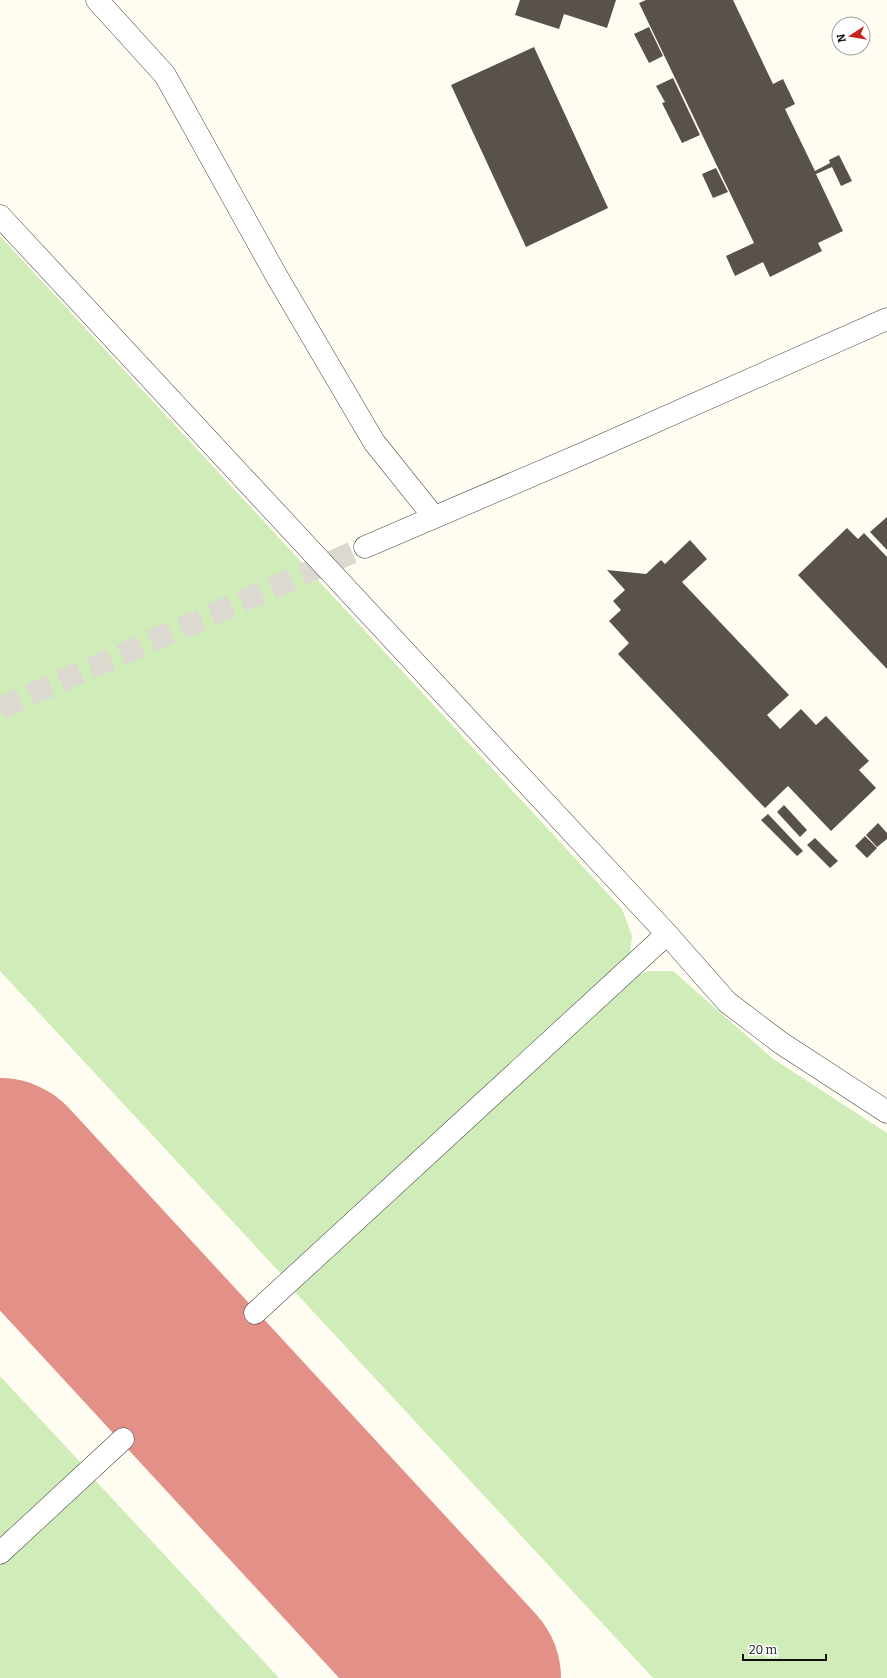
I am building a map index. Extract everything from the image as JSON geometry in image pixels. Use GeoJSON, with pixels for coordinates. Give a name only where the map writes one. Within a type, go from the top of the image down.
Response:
{"type":"FeatureCollection","features":[{"type":"Feature","properties":{"kind":"street"},"geometry":{"type":"LineString","coordinates":[[97,0],[165,75],[276,275],[374,442],[434,517]]}},
{"type":"Feature","properties":{"kind":"street"},"geometry":{"type":"LineString","coordinates":[[0,216],[667,934],[727,1002],[781,1043],[887,1112]]}},
{"type":"Feature","properties":{"kind":"street"},"geometry":{"type":"LineString","coordinates":[[365,547],[589,451],[887,319]]}},
{"type":"Feature","properties":{"kind":"street"},"geometry":{"type":"LineString","coordinates":[[255,1313],[667,934]]}},
{"type":"Feature","properties":{"kind":"street"},"geometry":{"type":"LineString","coordinates":[[0,1554],[123,1439]]}},
{"type":"Feature","properties":{"kind":"green space"},"geometry":{"type":"Polygon","coordinates":[[[0,236],[622,909],[632,936],[630,955],[284,1277],[0,971],[0,236]]]}},
{"type":"Feature","properties":{"kind":"green space"},"geometry":{"type":"Polygon","coordinates":[[[648,971],[673,971],[772,1058],[887,1133],[887,1678],[653,1678],[294,1291],[628,980],[648,971]]]}},
{"type":"Feature","properties":{"kind":"green space"},"geometry":{"type":"Polygon","coordinates":[[[0,1376],[82,1464],[0,1541],[0,1376]]]}},
{"type":"Feature","properties":{"kind":"green space"},"geometry":{"type":"Polygon","coordinates":[[[94,1479],[279,1678],[0,1678],[0,1565],[94,1479]]]}},
{"type":"Feature","properties":{"kind":"building"},"geometry":{"type":"Polygon","coordinates":[[[520,0],[616,0],[607,28],[564,14],[559,29],[515,15],[520,0]]]}},
{"type":"Feature","properties":{"kind":"building"},"geometry":{"type":"Polygon","coordinates":[[[646,0],[733,0],[773,84],[783,79],[795,104],[785,109],[815,171],[830,163],[829,160],[839,155],[852,181],[841,186],[832,167],[816,174],[843,231],[818,243],[822,251],[770,277],[763,262],[735,276],[726,256],[754,243],[639,3],[646,0]]]}},
{"type":"Feature","properties":{"kind":"building"},"geometry":{"type":"Polygon","coordinates":[[[649,27],[663,56],[649,63],[634,34],[649,27]]]}},
{"type":"Feature","properties":{"kind":"building"},"geometry":{"type":"Polygon","coordinates":[[[534,47],[608,208],[526,247],[451,85],[534,47]]]}},
{"type":"Feature","properties":{"kind":"building"},"geometry":{"type":"Polygon","coordinates":[[[673,78],[700,135],[682,143],[662,103],[665,102],[656,86],[673,78]]]}},
{"type":"Feature","properties":{"kind":"building"},"geometry":{"type":"Polygon","coordinates":[[[716,168],[728,192],[713,198],[702,174],[716,168]]]}},
{"type":"Feature","properties":{"kind":"building"},"geometry":{"type":"Polygon","coordinates":[[[887,517],[887,550],[870,532],[887,517]]]}},
{"type":"Feature","properties":{"kind":"building"},"geometry":{"type":"Polygon","coordinates":[[[847,528],[858,539],[864,533],[887,557],[887,669],[798,575],[847,528]]]}},
{"type":"Feature","properties":{"kind":"building"},"geometry":{"type":"Polygon","coordinates":[[[690,540],[707,559],[682,582],[789,695],[767,715],[780,729],[801,709],[816,725],[826,716],[869,761],[859,770],[876,788],[831,831],[788,786],[765,808],[618,654],[629,643],[609,621],[621,610],[613,601],[625,590],[607,570],[646,574],[661,560],[665,564],[690,540]]]}},
{"type":"Feature","properties":{"kind":"building"},"geometry":{"type":"Polygon","coordinates":[[[784,805],[807,830],[800,837],[777,812],[784,805]]]}},
{"type":"Feature","properties":{"kind":"building"},"geometry":{"type":"Polygon","coordinates":[[[768,814],[803,851],[797,856],[761,820],[768,814]]]}},
{"type":"Feature","properties":{"kind":"building"},"geometry":{"type":"Polygon","coordinates":[[[878,823],[887,833],[887,839],[877,847],[866,835],[878,823]]]}},
{"type":"Feature","properties":{"kind":"building"},"geometry":{"type":"Polygon","coordinates":[[[865,836],[877,848],[867,858],[855,846],[865,836]]]}},
{"type":"Feature","properties":{"kind":"building"},"geometry":{"type":"Polygon","coordinates":[[[815,838],[838,861],[830,868],[807,845],[815,838]]]}},
{"type":"Feature","properties":{"kind":"taxiway"},"geometry":{"type":"LineString","coordinates":[[0,1183],[32,1207]]}},
{"type":"Feature","properties":{"kind":"runway"},"geometry":{"type":"LineString","coordinates":[[0,1172],[467,1678]]}},
{"type":"Feature","properties":{"kind":"tunnel"},"geometry":{"type":"LineString","coordinates":[[0,708],[365,547]]}}]}
